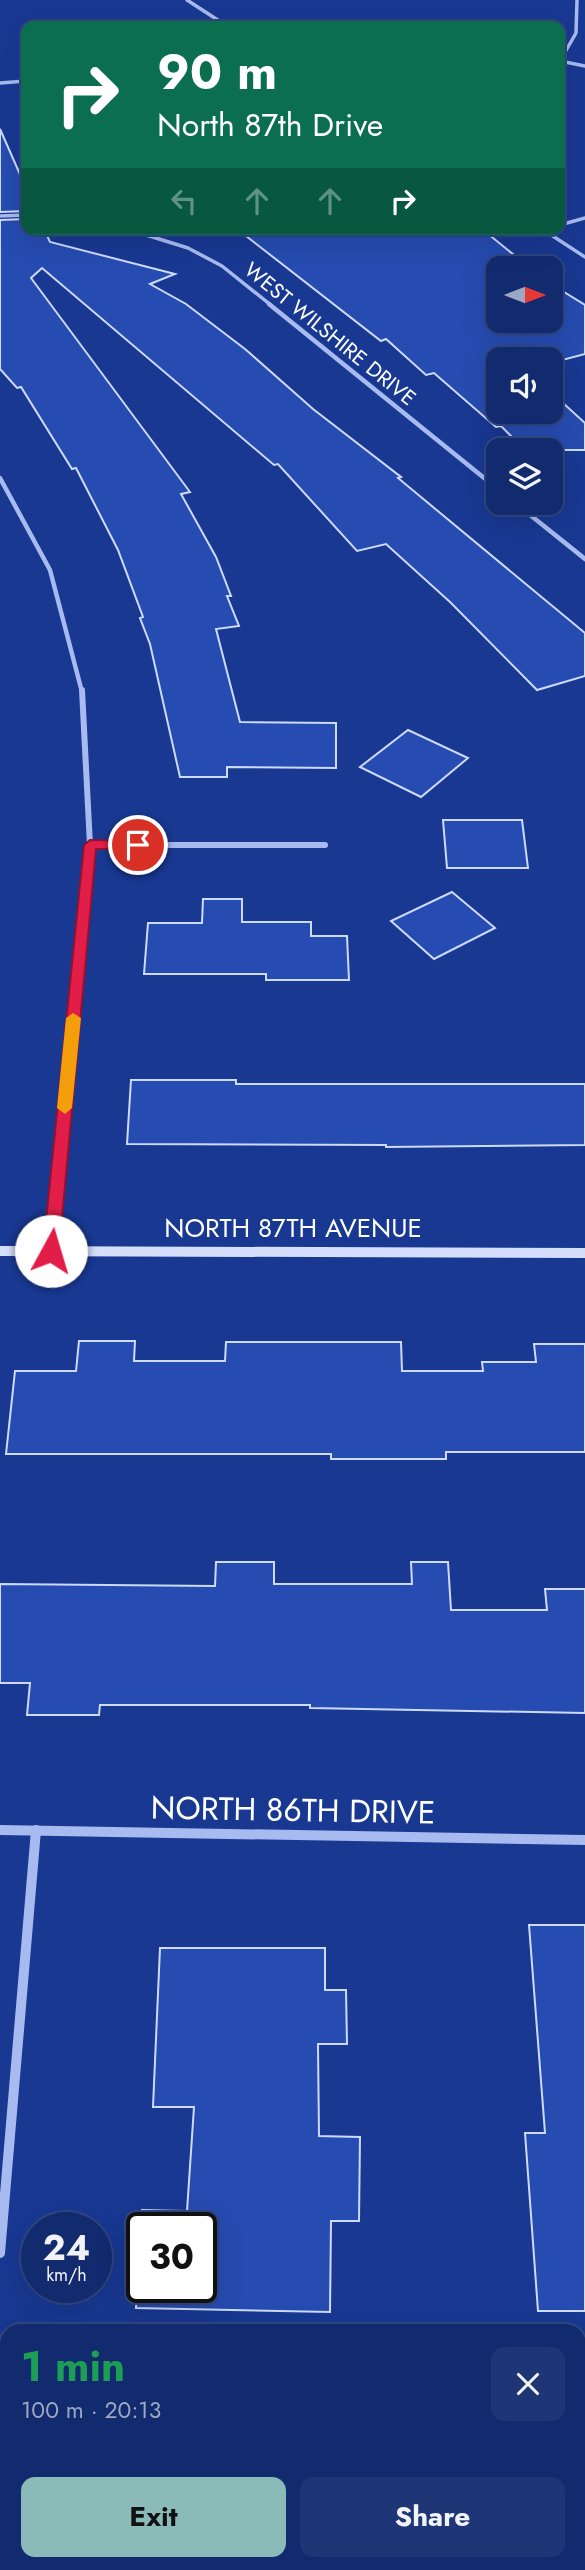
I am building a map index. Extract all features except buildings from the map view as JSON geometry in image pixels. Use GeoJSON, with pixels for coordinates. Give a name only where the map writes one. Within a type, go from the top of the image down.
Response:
{"type":"FeatureCollection","features":[{"type":"Feature","properties":{"kind":"street"},"geometry":{"type":"LineString","coordinates":[[187,0],[219,21]]}},
{"type":"Feature","properties":{"kind":"street"},"geometry":{"type":"LineString","coordinates":[[565,55],[573,45],[578,19],[577,0]]}},
{"type":"Feature","properties":{"kind":"street"},"geometry":{"type":"LineString","coordinates":[[565,62],[585,66]]}},
{"type":"Feature","properties":{"kind":"street"},"geometry":{"type":"LineString","coordinates":[[0,83],[21,81]]}},
{"type":"Feature","properties":{"kind":"street"},"geometry":{"type":"LineString","coordinates":[[0,216],[21,215]]}},
{"type":"Feature","properties":{"kind":"street"},"geometry":{"type":"LineString","coordinates":[[565,224],[585,218]]}},
{"type":"Feature","properties":{"kind":"street","name":"WEST WILSHIRE DRIVE"},"geometry":{"type":"LineString","coordinates":[[146,235],[188,248],[222,266],[486,479]]}},
{"type":"Feature","properties":{"kind":"street"},"geometry":{"type":"LineString","coordinates":[[552,235],[585,257]]}},
{"type":"Feature","properties":{"kind":"street"},"geometry":{"type":"LineString","coordinates":[[0,478],[50,570],[83,699],[90,845],[51,1251]]}},
{"type":"Feature","properties":{"kind":"street"},"geometry":{"type":"LineString","coordinates":[[530,515],[585,559]]}},
{"type":"Feature","properties":{"kind":"street"},"geometry":{"type":"LineString","coordinates":[[90,845],[326,845]]}},
{"type":"Feature","properties":{"kind":"street","name":"NORTH 87TH AVENUE"},"geometry":{"type":"LineString","coordinates":[[0,1251],[585,1253]]}},
{"type":"Feature","properties":{"kind":"street","name":"NORTH 86TH DRIVE"},"geometry":{"type":"LineString","coordinates":[[0,1830],[585,1840]]}},
{"type":"Feature","properties":{"kind":"street"},"geometry":{"type":"LineString","coordinates":[[0,2253],[36,1830]]}},
{"type":"Feature","properties":{"kind":"slow traffic"},"geometry":{"type":"LineString","coordinates":[[65,1108],[73,1018]]}},
{"type":"Feature","properties":{"kind":"route"},"geometry":{"type":"LineString","coordinates":[[51,1251],[90,845],[138,845]]}}]}
